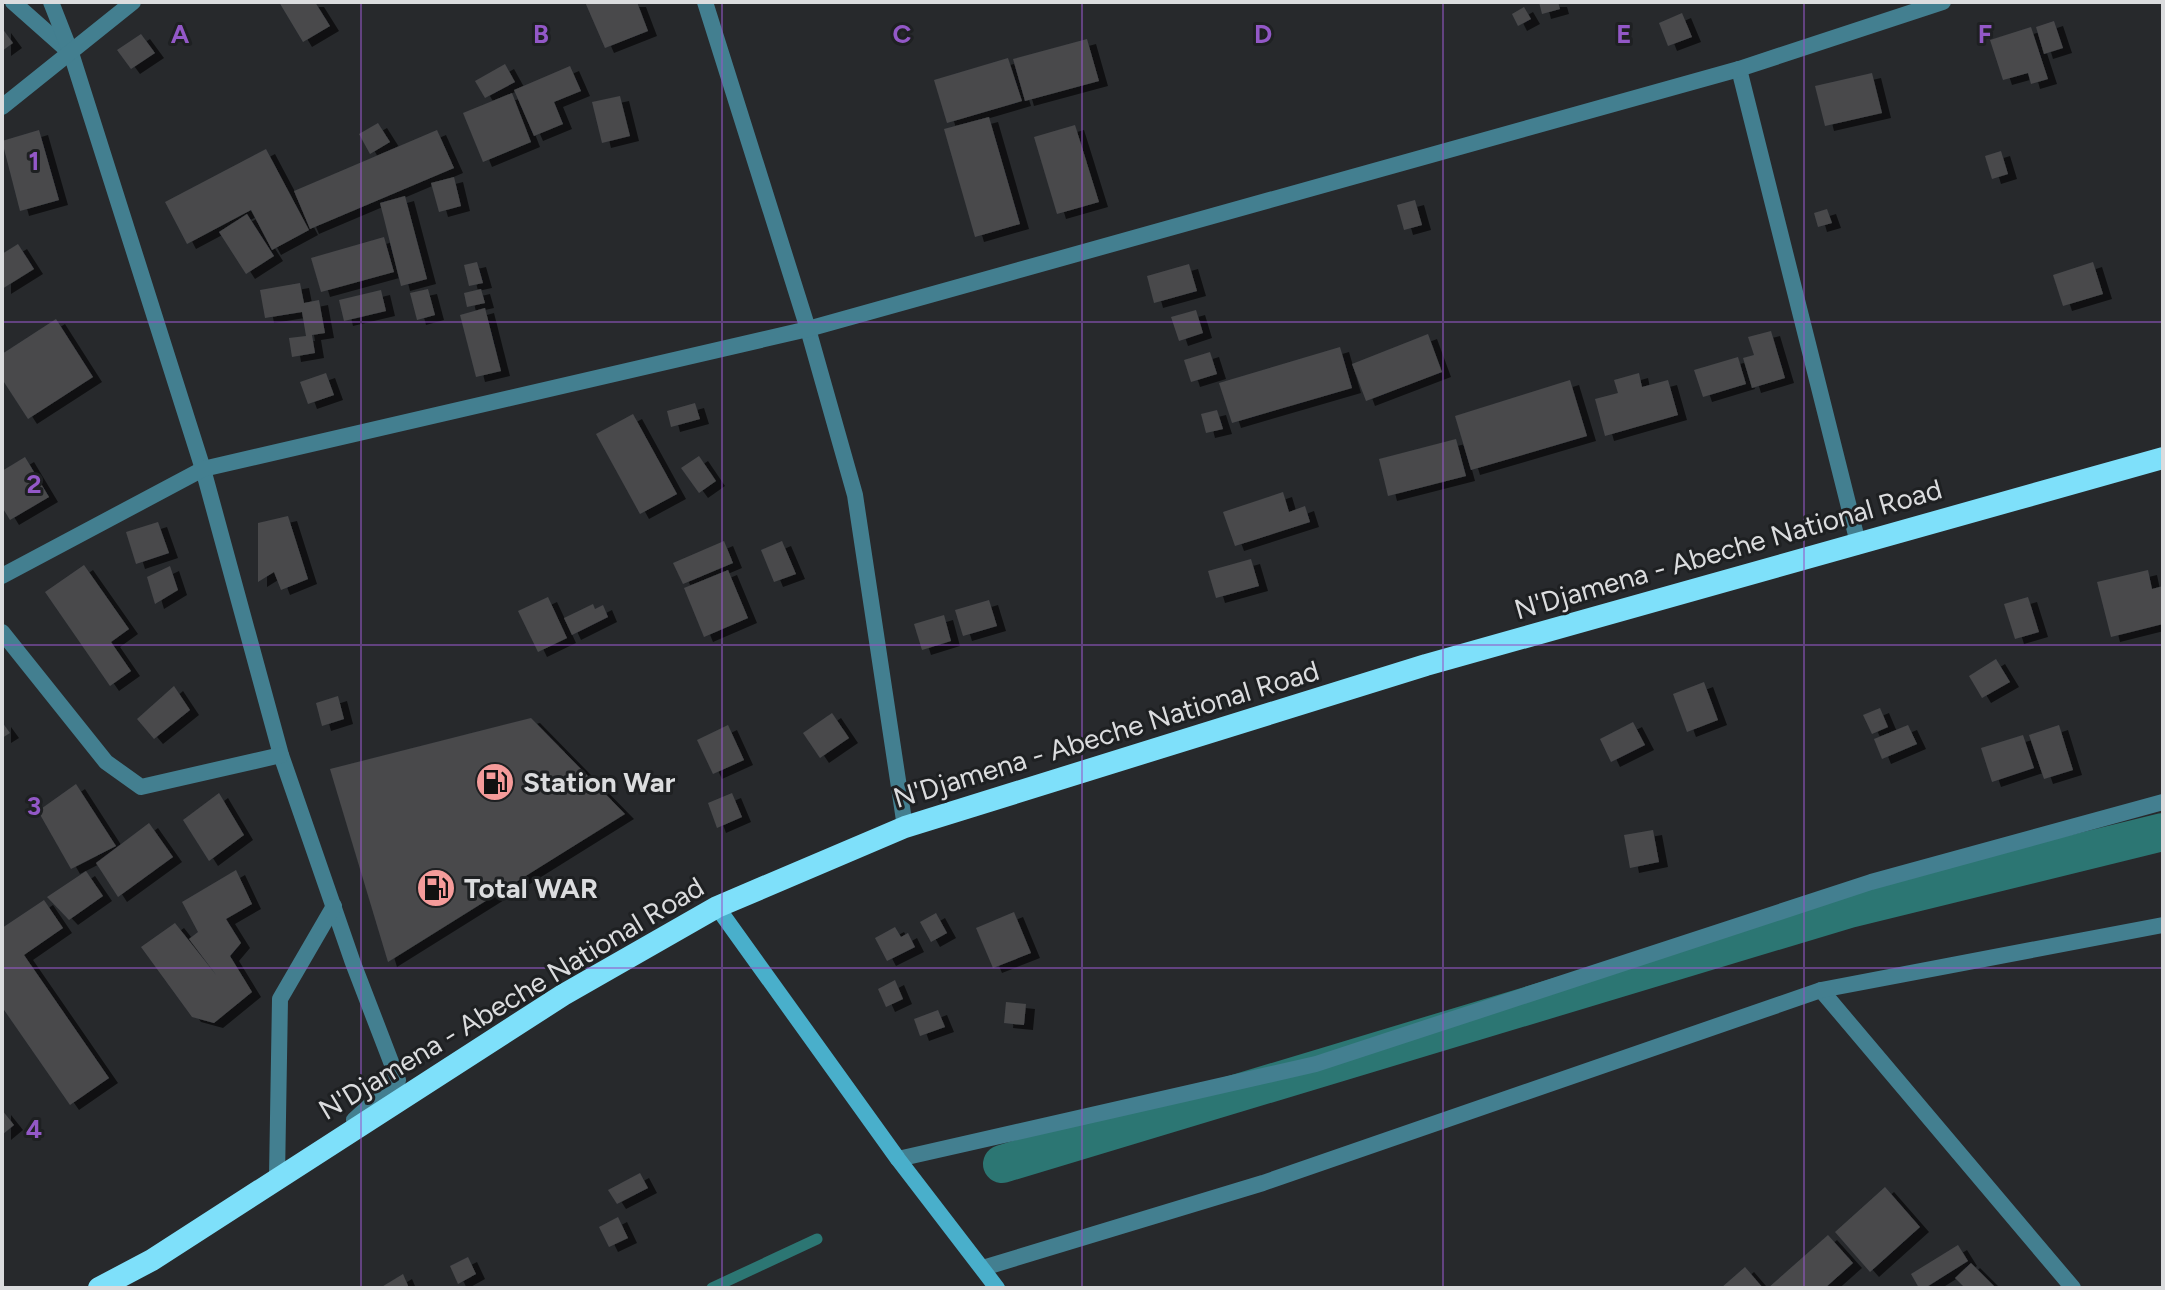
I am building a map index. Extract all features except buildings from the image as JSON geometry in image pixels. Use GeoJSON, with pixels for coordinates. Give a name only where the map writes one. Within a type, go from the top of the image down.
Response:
{"type":"FeatureCollection","features":[{"type":"Feature","properties":{"kind":"highway","name":"N'Djamena - Abeche National Road"},"geometry":{"type":"LineString","coordinates":[[152,1260],[563,995],[717,907],[905,827],[1426,665],[2163,458]]}},
{"type":"Feature","properties":{"kind":"highway"},"geometry":{"type":"LineString","coordinates":[[99,1288],[152,1260]]}},
{"type":"Feature","properties":{"kind":"highway"},"geometry":{"type":"LineString","coordinates":[[122,1288],[152,1260]]}},
{"type":"Feature","properties":{"kind":"main road"},"geometry":{"type":"LineString","coordinates":[[717,907],[898,1159],[997,1288]]}},
{"type":"Feature","properties":{"kind":"street"},"geometry":{"type":"LineString","coordinates":[[13,2],[71,53]]}},
{"type":"Feature","properties":{"kind":"street"},"geometry":{"type":"LineString","coordinates":[[51,2],[71,53],[203,469],[281,755],[398,1080],[330,1143]]}},
{"type":"Feature","properties":{"kind":"street"},"geometry":{"type":"LineString","coordinates":[[2,107],[133,2]]}},
{"type":"Feature","properties":{"kind":"street"},"geometry":{"type":"LineString","coordinates":[[705,2],[808,329],[855,495],[905,827]]}},
{"type":"Feature","properties":{"kind":"street"},"geometry":{"type":"LineString","coordinates":[[2,576],[203,469],[808,329],[1739,69],[1943,2]]}},
{"type":"Feature","properties":{"kind":"street"},"geometry":{"type":"LineString","coordinates":[[1739,69],[1858,543]]}},
{"type":"Feature","properties":{"kind":"street"},"geometry":{"type":"LineString","coordinates":[[2,632],[106,762],[141,787],[281,755]]}},
{"type":"Feature","properties":{"kind":"street"},"geometry":{"type":"LineString","coordinates":[[898,1159],[1316,1064],[1857,886],[2163,802]]}},
{"type":"Feature","properties":{"kind":"street"},"geometry":{"type":"LineString","coordinates":[[277,1177],[280,999],[334,906]]}},
{"type":"Feature","properties":{"kind":"street"},"geometry":{"type":"LineString","coordinates":[[983,1268],[1263,1183],[1821,990],[2163,925]]}},
{"type":"Feature","properties":{"kind":"street"},"geometry":{"type":"LineString","coordinates":[[1821,990],[2073,1288]]}},
{"type":"Feature","properties":{"kind":"waterway"},"geometry":{"type":"LineString","coordinates":[[1002,1164],[1849,909],[2163,832]]}},
{"type":"Feature","properties":{"kind":"waterway"},"geometry":{"type":"LineString","coordinates":[[712,1288],[817,1239]]}},
{"type":"Feature","properties":{"kind":"place","name":"Station War"},"geometry":{"type":"Point","coordinates":[495,782]}},
{"type":"Feature","properties":{"kind":"place","name":"Total WAR"},"geometry":{"type":"Point","coordinates":[436,888]}}]}
